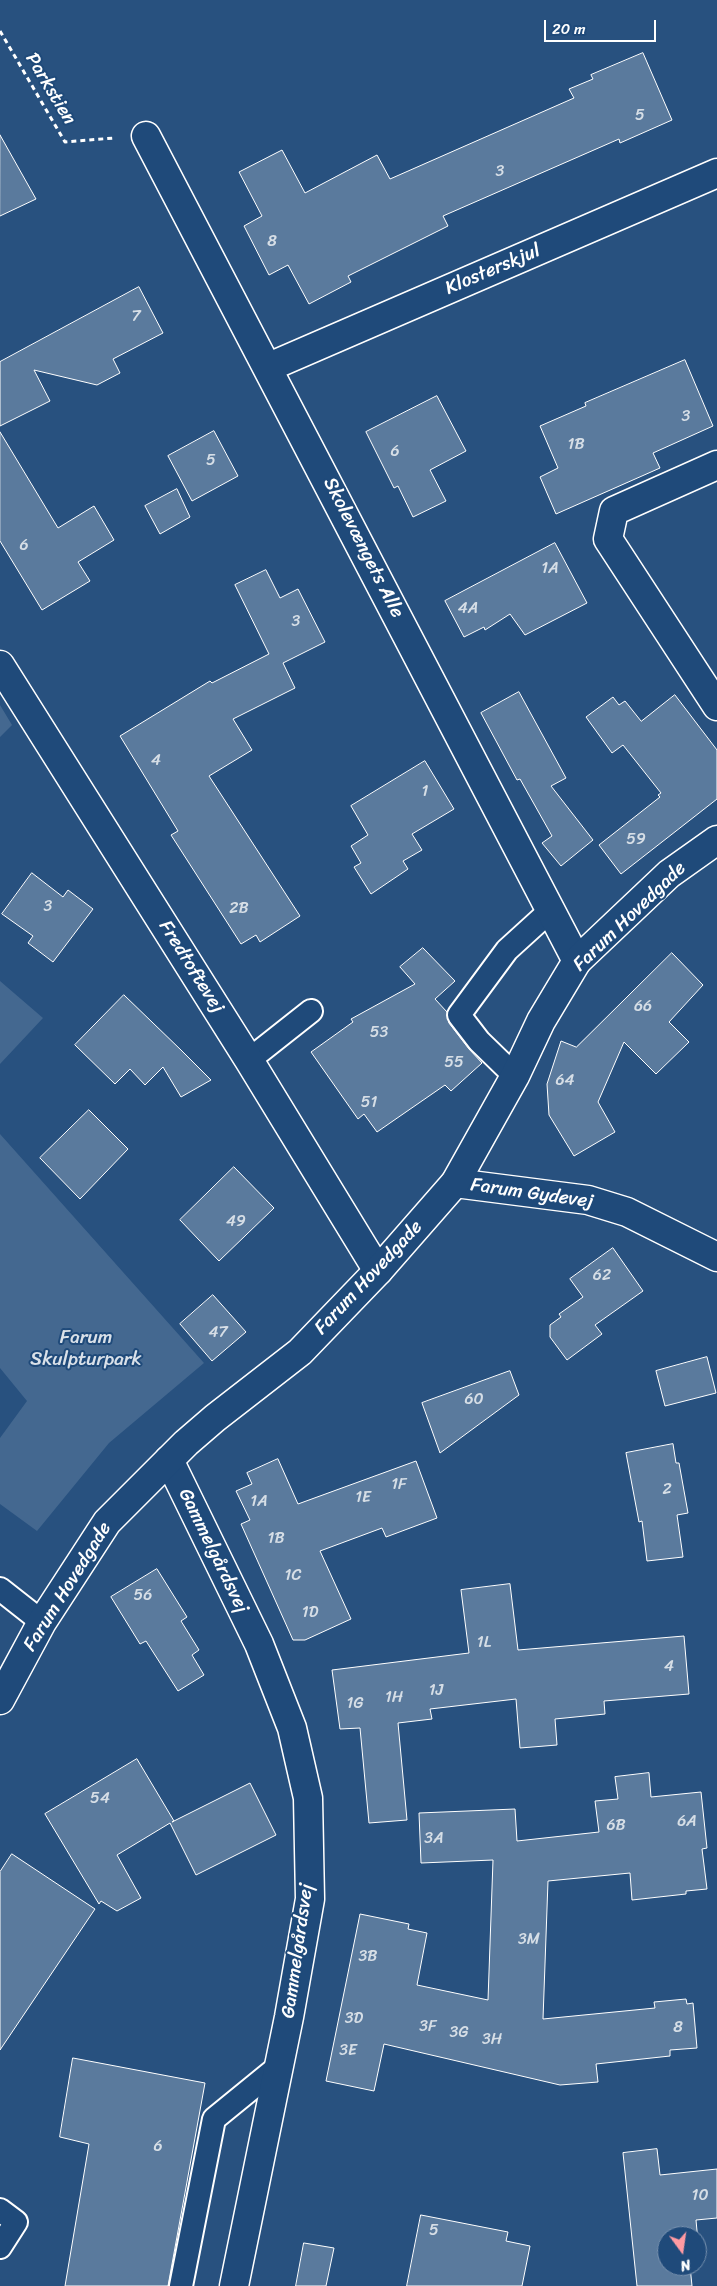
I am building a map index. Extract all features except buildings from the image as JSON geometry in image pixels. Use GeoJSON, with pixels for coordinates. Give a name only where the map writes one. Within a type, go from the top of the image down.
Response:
{"type":"FeatureCollection","features":[{"type":"Feature","properties":{"kind":"street","name":"Skolevængets Alle"},"geometry":{"type":"LineString","coordinates":[[146,136],[269,367],[577,961]]}},
{"type":"Feature","properties":{"kind":"street","name":"Klosterskjul"},"geometry":{"type":"LineString","coordinates":[[269,367],[717,173]]}},
{"type":"Feature","properties":{"kind":"street"},"geometry":{"type":"LineString","coordinates":[[717,465],[614,511],[608,539],[717,706]]}},
{"type":"Feature","properties":{"kind":"street","name":"Fredtoftevej"},"geometry":{"type":"LineString","coordinates":[[0,666],[249,1060],[378,1271]]}},
{"type":"Feature","properties":{"kind":"street","name":"Farum Hovedgade"},"geometry":{"type":"LineString","coordinates":[[0,1700],[42,1622],[107,1522],[169,1460],[215,1418],[300,1352],[378,1271],[455,1183],[515,1076],[541,1021],[577,961],[669,874],[717,840]]}},
{"type":"Feature","properties":{"kind":"street","name":"Farum Gydevej"},"geometry":{"type":"LineString","coordinates":[[455,1183],[588,1200],[627,1212],[717,1257]]}},
{"type":"Feature","properties":{"kind":"street","name":"Gammelgårdsvej"},"geometry":{"type":"LineString","coordinates":[[169,1460],[259,1644],[292,1728],[308,1798],[310,1899],[279,2066],[234,2286]]}},
{"type":"Feature","properties":{"kind":"lane"},"geometry":{"type":"LineString","coordinates":[[515,1076],[479,1040],[459,1015],[507,950],[551,910]]}},
{"type":"Feature","properties":{"kind":"lane"},"geometry":{"type":"LineString","coordinates":[[249,1060],[311,1011]]}},
{"type":"Feature","properties":{"kind":"lane"},"geometry":{"type":"LineString","coordinates":[[0,1589],[42,1622]]}},
{"type":"Feature","properties":{"kind":"lane"},"geometry":{"type":"LineString","coordinates":[[181,2286],[214,2119],[279,2066]]}},
{"type":"Feature","properties":{"kind":"lane"},"geometry":{"type":"LineString","coordinates":[[0,2210],[16,2222],[0,2247]]}},
{"type":"Feature","properties":{"kind":"path","name":"Parkstien"},"geometry":{"type":"LineString","coordinates":[[0,31],[66,142],[146,136]]}},
{"type":"Feature","properties":{"kind":"green space"},"geometry":{"type":"Polygon","coordinates":[[[0,705],[12,725],[0,737],[0,705]]]}},
{"type":"Feature","properties":{"kind":"green space"},"geometry":{"type":"Polygon","coordinates":[[[0,981],[43,1018],[0,1064],[0,981]]]}},
{"type":"Feature","properties":{"kind":"green space","name":"Farum Skulpturpark"},"geometry":{"type":"Polygon","coordinates":[[[0,1134],[204,1363],[109,1443],[37,1531],[0,1504],[0,1438],[27,1401],[0,1368],[0,1134]]]}}]}
